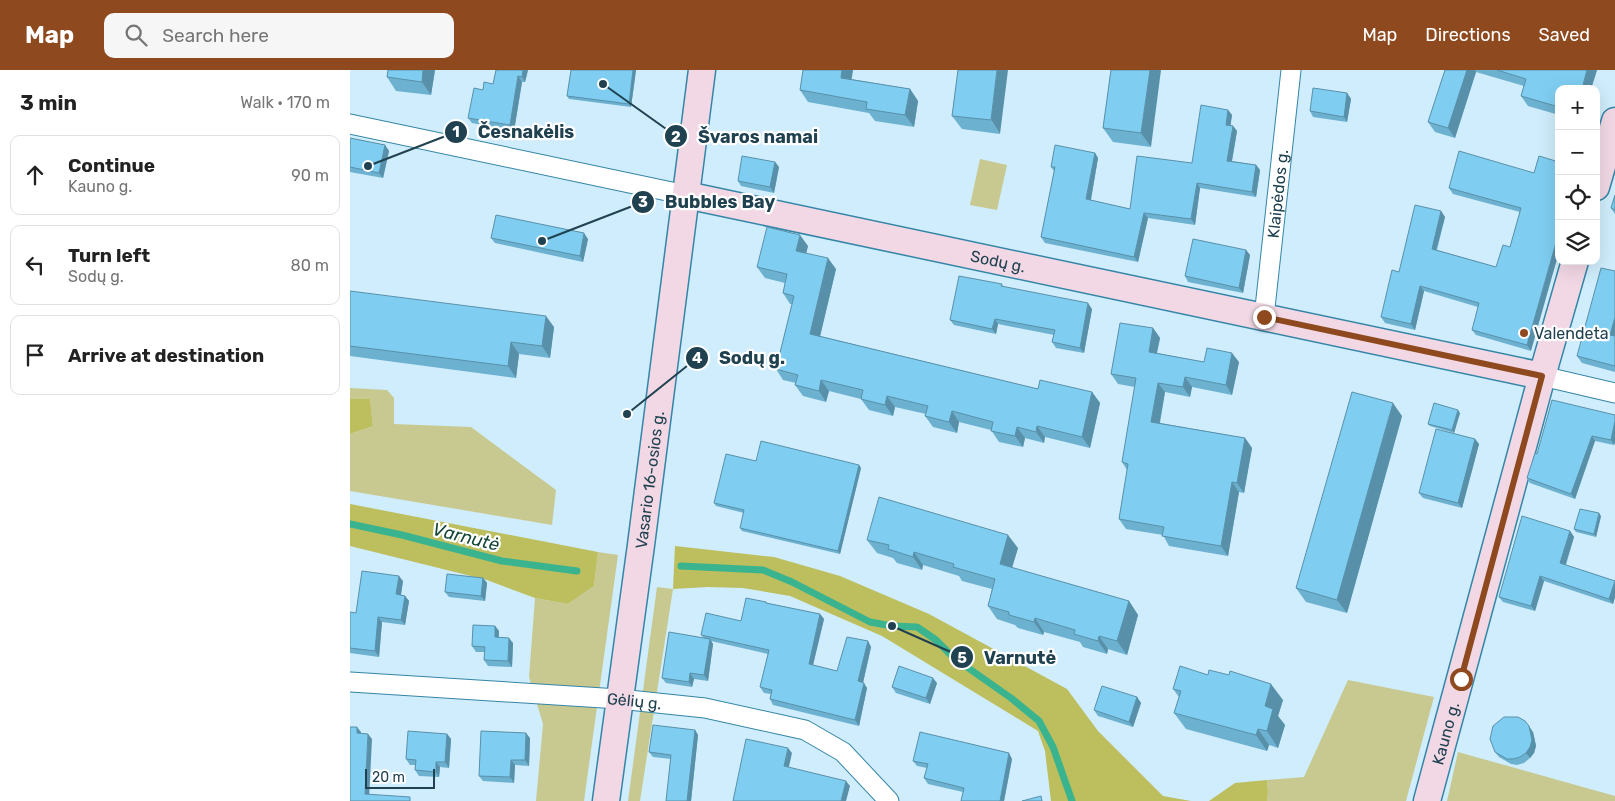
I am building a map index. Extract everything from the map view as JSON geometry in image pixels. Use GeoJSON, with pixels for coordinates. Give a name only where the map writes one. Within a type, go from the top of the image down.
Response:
{"type":"FeatureCollection","features":[{"type":"Feature","properties":{"kind":"main road","name":"Vasario 16-osios g."},"geometry":{"type":"LineString","coordinates":[[606,801],[702,70]]}},
{"type":"Feature","properties":{"kind":"main road"},"geometry":{"type":"LineString","coordinates":[[1599,175],[1615,121]]}},
{"type":"Feature","properties":{"kind":"main road","name":"Sodų g."},"geometry":{"type":"LineString","coordinates":[[686,195],[1542,376]]}},
{"type":"Feature","properties":{"kind":"main road","name":"Kauno g."},"geometry":{"type":"LineString","coordinates":[[1427,801],[1574,265]]}},
{"type":"Feature","properties":{"kind":"street","name":"Klaipėdos g."},"geometry":{"type":"LineString","coordinates":[[1264,317],[1291,70]]}},
{"type":"Feature","properties":{"kind":"street","name":"Sodų g."},"geometry":{"type":"LineString","coordinates":[[350,124],[686,195]]}},
{"type":"Feature","properties":{"kind":"street","name":"Sodų g."},"geometry":{"type":"LineString","coordinates":[[1542,376],[1615,393]]}},
{"type":"Feature","properties":{"kind":"street","name":"Gėlių g."},"geometry":{"type":"LineString","coordinates":[[350,682],[619,699],[705,708],[806,730],[843,752],[889,801]]}},
{"type":"Feature","properties":{"kind":"green space"},"geometry":{"type":"Polygon","coordinates":[[[980,159],[1007,165],[997,210],[970,205],[980,159]]]}},
{"type":"Feature","properties":{"kind":"green space"},"geometry":{"type":"Polygon","coordinates":[[[350,388],[387,390],[394,398],[394,424],[471,427],[556,490],[552,525],[350,491],[350,434],[373,426],[370,399],[350,399],[350,388]]]}},
{"type":"Feature","properties":{"kind":"green space"},"geometry":{"type":"Polygon","coordinates":[[[598,552],[618,555],[584,801],[536,801],[543,724],[529,677],[535,598],[568,604],[594,586],[598,552]]]}},
{"type":"Feature","properties":{"kind":"green space"},"geometry":{"type":"Polygon","coordinates":[[[657,587],[673,589],[640,801],[628,801],[657,587]]]}},
{"type":"Feature","properties":{"kind":"green space"},"geometry":{"type":"Polygon","coordinates":[[[1348,680],[1434,697],[1406,801],[1267,801],[1267,780],[1304,777],[1348,680]]]}},
{"type":"Feature","properties":{"kind":"green space"},"geometry":{"type":"Polygon","coordinates":[[[1458,752],[1615,796],[1615,801],[1447,801],[1458,752]]]}},
{"type":"Feature","properties":{"kind":"shaded area"},"geometry":{"type":"Polygon","coordinates":[[[350,399],[370,399],[373,426],[350,434],[350,399]]]}},
{"type":"Feature","properties":{"kind":"shaded area"},"geometry":{"type":"Polygon","coordinates":[[[350,504],[598,552],[594,586],[568,604],[535,598],[487,580],[350,546],[350,504]]]}},
{"type":"Feature","properties":{"kind":"shaded area"},"geometry":{"type":"Polygon","coordinates":[[[675,546],[774,557],[840,576],[929,614],[1067,689],[1098,731],[1163,796],[1191,801],[1051,801],[1045,751],[1038,731],[882,636],[790,596],[743,588],[673,589],[675,546]]]}},
{"type":"Feature","properties":{"kind":"shaded area"},"geometry":{"type":"Polygon","coordinates":[[[1267,780],[1267,801],[1209,801],[1235,783],[1267,780]]]}},
{"type":"Feature","properties":{"kind":"building"},"geometry":{"type":"Polygon","coordinates":[[[388,70],[423,70],[422,82],[387,77],[388,70]]]}},
{"type":"Feature","properties":{"kind":"building"},"geometry":{"type":"Polygon","coordinates":[[[496,70],[523,70],[522,77],[518,76],[510,125],[468,118],[474,88],[483,90],[484,82],[493,84],[496,70]]]}},
{"type":"Feature","properties":{"kind":"building"},"geometry":{"type":"Polygon","coordinates":[[[571,70],[633,70],[629,104],[567,96],[571,70]]]}},
{"type":"Feature","properties":{"kind":"building"},"geometry":{"type":"Polygon","coordinates":[[[803,70],[842,70],[841,78],[910,89],[905,115],[866,109],[867,102],[800,90],[803,70]]]}},
{"type":"Feature","properties":{"kind":"building"},"geometry":{"type":"Polygon","coordinates":[[[958,70],[997,70],[991,120],[952,116],[958,70]]]}},
{"type":"Feature","properties":{"kind":"building"},"geometry":{"type":"Polygon","coordinates":[[[1111,70],[1150,70],[1141,133],[1103,128],[1111,70]]]}},
{"type":"Feature","properties":{"kind":"building"},"geometry":{"type":"Polygon","coordinates":[[[1445,70],[1467,70],[1448,128],[1428,122],[1445,70]]]}},
{"type":"Feature","properties":{"kind":"building"},"geometry":{"type":"Polygon","coordinates":[[[1497,70],[1587,70],[1583,85],[1555,85],[1555,106],[1521,96],[1526,79],[1497,70]]]}},
{"type":"Feature","properties":{"kind":"building"},"geometry":{"type":"Polygon","coordinates":[[[1313,88],[1347,93],[1344,117],[1310,111],[1313,88]]]}},
{"type":"Feature","properties":{"kind":"building"},"geometry":{"type":"Polygon","coordinates":[[[1201,105],[1228,110],[1226,125],[1233,126],[1227,161],[1256,165],[1252,192],[1197,183],[1191,219],[1144,213],[1134,257],[1041,237],[1055,167],[1051,167],[1055,145],[1095,153],[1086,199],[1130,209],[1137,156],[1192,163],[1201,105]]]}},
{"type":"Feature","properties":{"kind":"building"},"geometry":{"type":"Polygon","coordinates":[[[350,138],[385,145],[379,173],[350,167],[350,138]]]}},
{"type":"Feature","properties":{"kind":"building"},"geometry":{"type":"Polygon","coordinates":[[[1459,151],[1534,173],[1539,156],[1555,161],[1555,246],[1527,345],[1472,330],[1479,303],[1420,286],[1411,324],[1381,317],[1392,270],[1399,272],[1415,205],[1441,211],[1432,249],[1496,267],[1503,245],[1510,247],[1521,208],[1449,188],[1459,151]]]}},
{"type":"Feature","properties":{"kind":"building"},"geometry":{"type":"Polygon","coordinates":[[[742,156],[775,162],[770,187],[738,181],[742,156]]]}},
{"type":"Feature","properties":{"kind":"building"},"geometry":{"type":"Polygon","coordinates":[[[1615,195],[1615,210],[1611,208],[1615,195]]]}},
{"type":"Feature","properties":{"kind":"building"},"geometry":{"type":"Polygon","coordinates":[[[496,215],[584,233],[580,256],[491,238],[496,215]]]}},
{"type":"Feature","properties":{"kind":"building"},"geometry":{"type":"Polygon","coordinates":[[[767,227],[800,235],[796,251],[828,258],[810,334],[1038,389],[1040,380],[1092,392],[1082,437],[1037,426],[1036,432],[1017,427],[1015,436],[991,431],[993,422],[952,411],[949,422],[925,416],[928,406],[887,396],[885,405],[861,399],[863,390],[821,380],[819,391],[795,385],[798,375],[776,369],[794,296],[783,293],[787,274],[757,267],[767,227]]]}},
{"type":"Feature","properties":{"kind":"building"},"geometry":{"type":"Polygon","coordinates":[[[1193,239],[1246,250],[1239,288],[1185,276],[1193,239]]]}},
{"type":"Feature","properties":{"kind":"building"},"geometry":{"type":"Polygon","coordinates":[[[1601,268],[1615,271],[1615,317],[1610,335],[1615,336],[1615,366],[1577,356],[1601,268]]]}},
{"type":"Feature","properties":{"kind":"building"},"geometry":{"type":"Polygon","coordinates":[[[959,276],[1088,303],[1080,348],[1052,342],[1055,330],[995,319],[992,329],[950,320],[959,276]]]}},
{"type":"Feature","properties":{"kind":"building"},"geometry":{"type":"Polygon","coordinates":[[[350,291],[546,316],[542,346],[511,342],[508,366],[350,346],[350,291]]]}},
{"type":"Feature","properties":{"kind":"building"},"geometry":{"type":"Polygon","coordinates":[[[1120,323],[1153,328],[1149,352],[1204,362],[1207,348],[1232,353],[1226,385],[1185,377],[1183,387],[1158,383],[1151,422],[1245,438],[1237,483],[1232,482],[1221,546],[1162,536],[1164,527],[1119,519],[1128,464],[1122,462],[1136,378],[1111,374],[1120,323]]]}},
{"type":"Feature","properties":{"kind":"building"},"geometry":{"type":"Polygon","coordinates":[[[1352,392],[1393,403],[1337,600],[1296,588],[1352,392]]]}},
{"type":"Feature","properties":{"kind":"building"},"geometry":{"type":"Polygon","coordinates":[[[1552,400],[1615,415],[1611,440],[1592,436],[1571,494],[1527,478],[1535,453],[1537,454],[1552,400]]]}},
{"type":"Feature","properties":{"kind":"building"},"geometry":{"type":"Polygon","coordinates":[[[1434,403],[1458,410],[1452,430],[1428,424],[1434,403]]]}},
{"type":"Feature","properties":{"kind":"building"},"geometry":{"type":"Polygon","coordinates":[[[1436,429],[1475,439],[1458,503],[1419,493],[1436,429]]]}},
{"type":"Feature","properties":{"kind":"building"},"geometry":{"type":"Polygon","coordinates":[[[761,441],[859,465],[838,551],[740,528],[744,510],[714,503],[726,454],[756,461],[761,441]]]}},
{"type":"Feature","properties":{"kind":"building"},"geometry":{"type":"Polygon","coordinates":[[[879,497],[1008,535],[1000,564],[1129,601],[1117,641],[1099,636],[1098,641],[1074,634],[1075,630],[1035,618],[1034,622],[1009,615],[1009,612],[988,606],[995,579],[953,567],[954,564],[914,552],[913,557],[888,549],[889,545],[867,540],[879,497]]]}},
{"type":"Feature","properties":{"kind":"building"},"geometry":{"type":"Polygon","coordinates":[[[1580,509],[1599,513],[1594,534],[1574,529],[1580,509]]]}},
{"type":"Feature","properties":{"kind":"building"},"geometry":{"type":"Polygon","coordinates":[[[1522,516],[1570,531],[1560,563],[1615,581],[1609,599],[1540,576],[1531,606],[1499,597],[1522,516]]]}},
{"type":"Feature","properties":{"kind":"building"},"geometry":{"type":"Polygon","coordinates":[[[362,571],[399,576],[396,594],[405,596],[401,620],[378,617],[375,651],[350,648],[350,612],[356,613],[362,571]]]}},
{"type":"Feature","properties":{"kind":"building"},"geometry":{"type":"Polygon","coordinates":[[[447,574],[483,578],[481,596],[445,592],[447,574]]]}},
{"type":"Feature","properties":{"kind":"building"},"geometry":{"type":"Polygon","coordinates":[[[746,598],[820,614],[809,664],[837,671],[847,637],[868,641],[858,681],[864,683],[855,720],[770,699],[772,690],[760,687],[769,650],[701,635],[706,613],[741,621],[746,598]]]}},
{"type":"Feature","properties":{"kind":"building"},"geometry":{"type":"Polygon","coordinates":[[[473,625],[495,626],[495,637],[509,638],[508,661],[484,660],[485,647],[472,646],[473,625]]]}},
{"type":"Feature","properties":{"kind":"building"},"geometry":{"type":"Polygon","coordinates":[[[669,632],[710,639],[704,675],[690,673],[689,682],[662,678],[669,632]]]}},
{"type":"Feature","properties":{"kind":"building"},"geometry":{"type":"Polygon","coordinates":[[[899,666],[933,678],[926,698],[892,687],[899,666]]]}},
{"type":"Feature","properties":{"kind":"building"},"geometry":{"type":"Polygon","coordinates":[[[1180,666],[1208,675],[1209,670],[1229,675],[1230,671],[1271,684],[1265,706],[1273,709],[1267,731],[1258,729],[1256,735],[1174,713],[1181,691],[1173,689],[1180,666]]]}},
{"type":"Feature","properties":{"kind":"building"},"geometry":{"type":"Polygon","coordinates":[[[1102,686],[1137,697],[1129,722],[1094,710],[1102,686]]]}},
{"type":"Feature","properties":{"kind":"building"},"geometry":{"type":"Polygon","coordinates":[[[1504,717],[1518,717],[1529,726],[1532,740],[1530,747],[1520,757],[1507,759],[1495,752],[1490,739],[1493,726],[1504,717]]]}},
{"type":"Feature","properties":{"kind":"building"},"geometry":{"type":"Polygon","coordinates":[[[653,725],[695,730],[687,801],[666,801],[671,755],[649,752],[653,725]]]}},
{"type":"Feature","properties":{"kind":"building"},"geometry":{"type":"Polygon","coordinates":[[[350,727],[357,727],[357,733],[368,734],[365,794],[410,797],[410,801],[350,801],[350,727]]]}},
{"type":"Feature","properties":{"kind":"building"},"geometry":{"type":"Polygon","coordinates":[[[408,731],[447,734],[445,762],[436,762],[436,772],[415,770],[416,760],[406,759],[408,731]]]}},
{"type":"Feature","properties":{"kind":"building"},"geometry":{"type":"Polygon","coordinates":[[[481,731],[526,733],[525,760],[511,760],[510,777],[479,776],[481,731]]]}},
{"type":"Feature","properties":{"kind":"building"},"geometry":{"type":"Polygon","coordinates":[[[920,732],[1009,753],[1000,801],[961,801],[964,788],[924,778],[928,764],[913,761],[920,732]]]}},
{"type":"Feature","properties":{"kind":"building"},"geometry":{"type":"Polygon","coordinates":[[[746,739],[788,748],[784,766],[846,781],[841,801],[733,801],[746,739]]]}},
{"type":"Feature","properties":{"kind":"building"},"geometry":{"type":"Polygon","coordinates":[[[1041,796],[1042,801],[1022,801],[1041,796]]]}},
{"type":"Feature","properties":{"kind":"waterway","name":"Varnutė"},"geometry":{"type":"LineString","coordinates":[[350,524],[402,535],[502,561],[577,571]]}},
{"type":"Feature","properties":{"kind":"waterway","name":"Varnutė"},"geometry":{"type":"LineString","coordinates":[[681,566],[763,570],[792,582],[870,622],[892,626],[917,627],[936,640],[954,658],[1011,698],[1039,721],[1053,747],[1072,801]]}},
{"type":"Feature","properties":{"kind":"place","name":"Švaros namai"},"geometry":{"type":"Point","coordinates":[603,84]}},
{"type":"Feature","properties":{"kind":"place","name":"Česnakėlis"},"geometry":{"type":"Point","coordinates":[368,166]}},
{"type":"Feature","properties":{"kind":"place","name":"Bubbles Bay"},"geometry":{"type":"Point","coordinates":[542,241]}},
{"type":"Feature","properties":{"kind":"place","name":"Valendeta"},"geometry":{"type":"Point","coordinates":[1524,333]}},
{"type":"Feature","properties":{"kind":"place","name":"Sodų g."},"geometry":{"type":"Point","coordinates":[627,414]}},
{"type":"Feature","properties":{"kind":"place","name":"Varnutė"},"geometry":{"type":"Point","coordinates":[892,626]}},
{"type":"Feature","properties":{"kind":"route"},"geometry":{"type":"LineString","coordinates":[[1264,317],[1542,376],[1461,679]]}}]}
